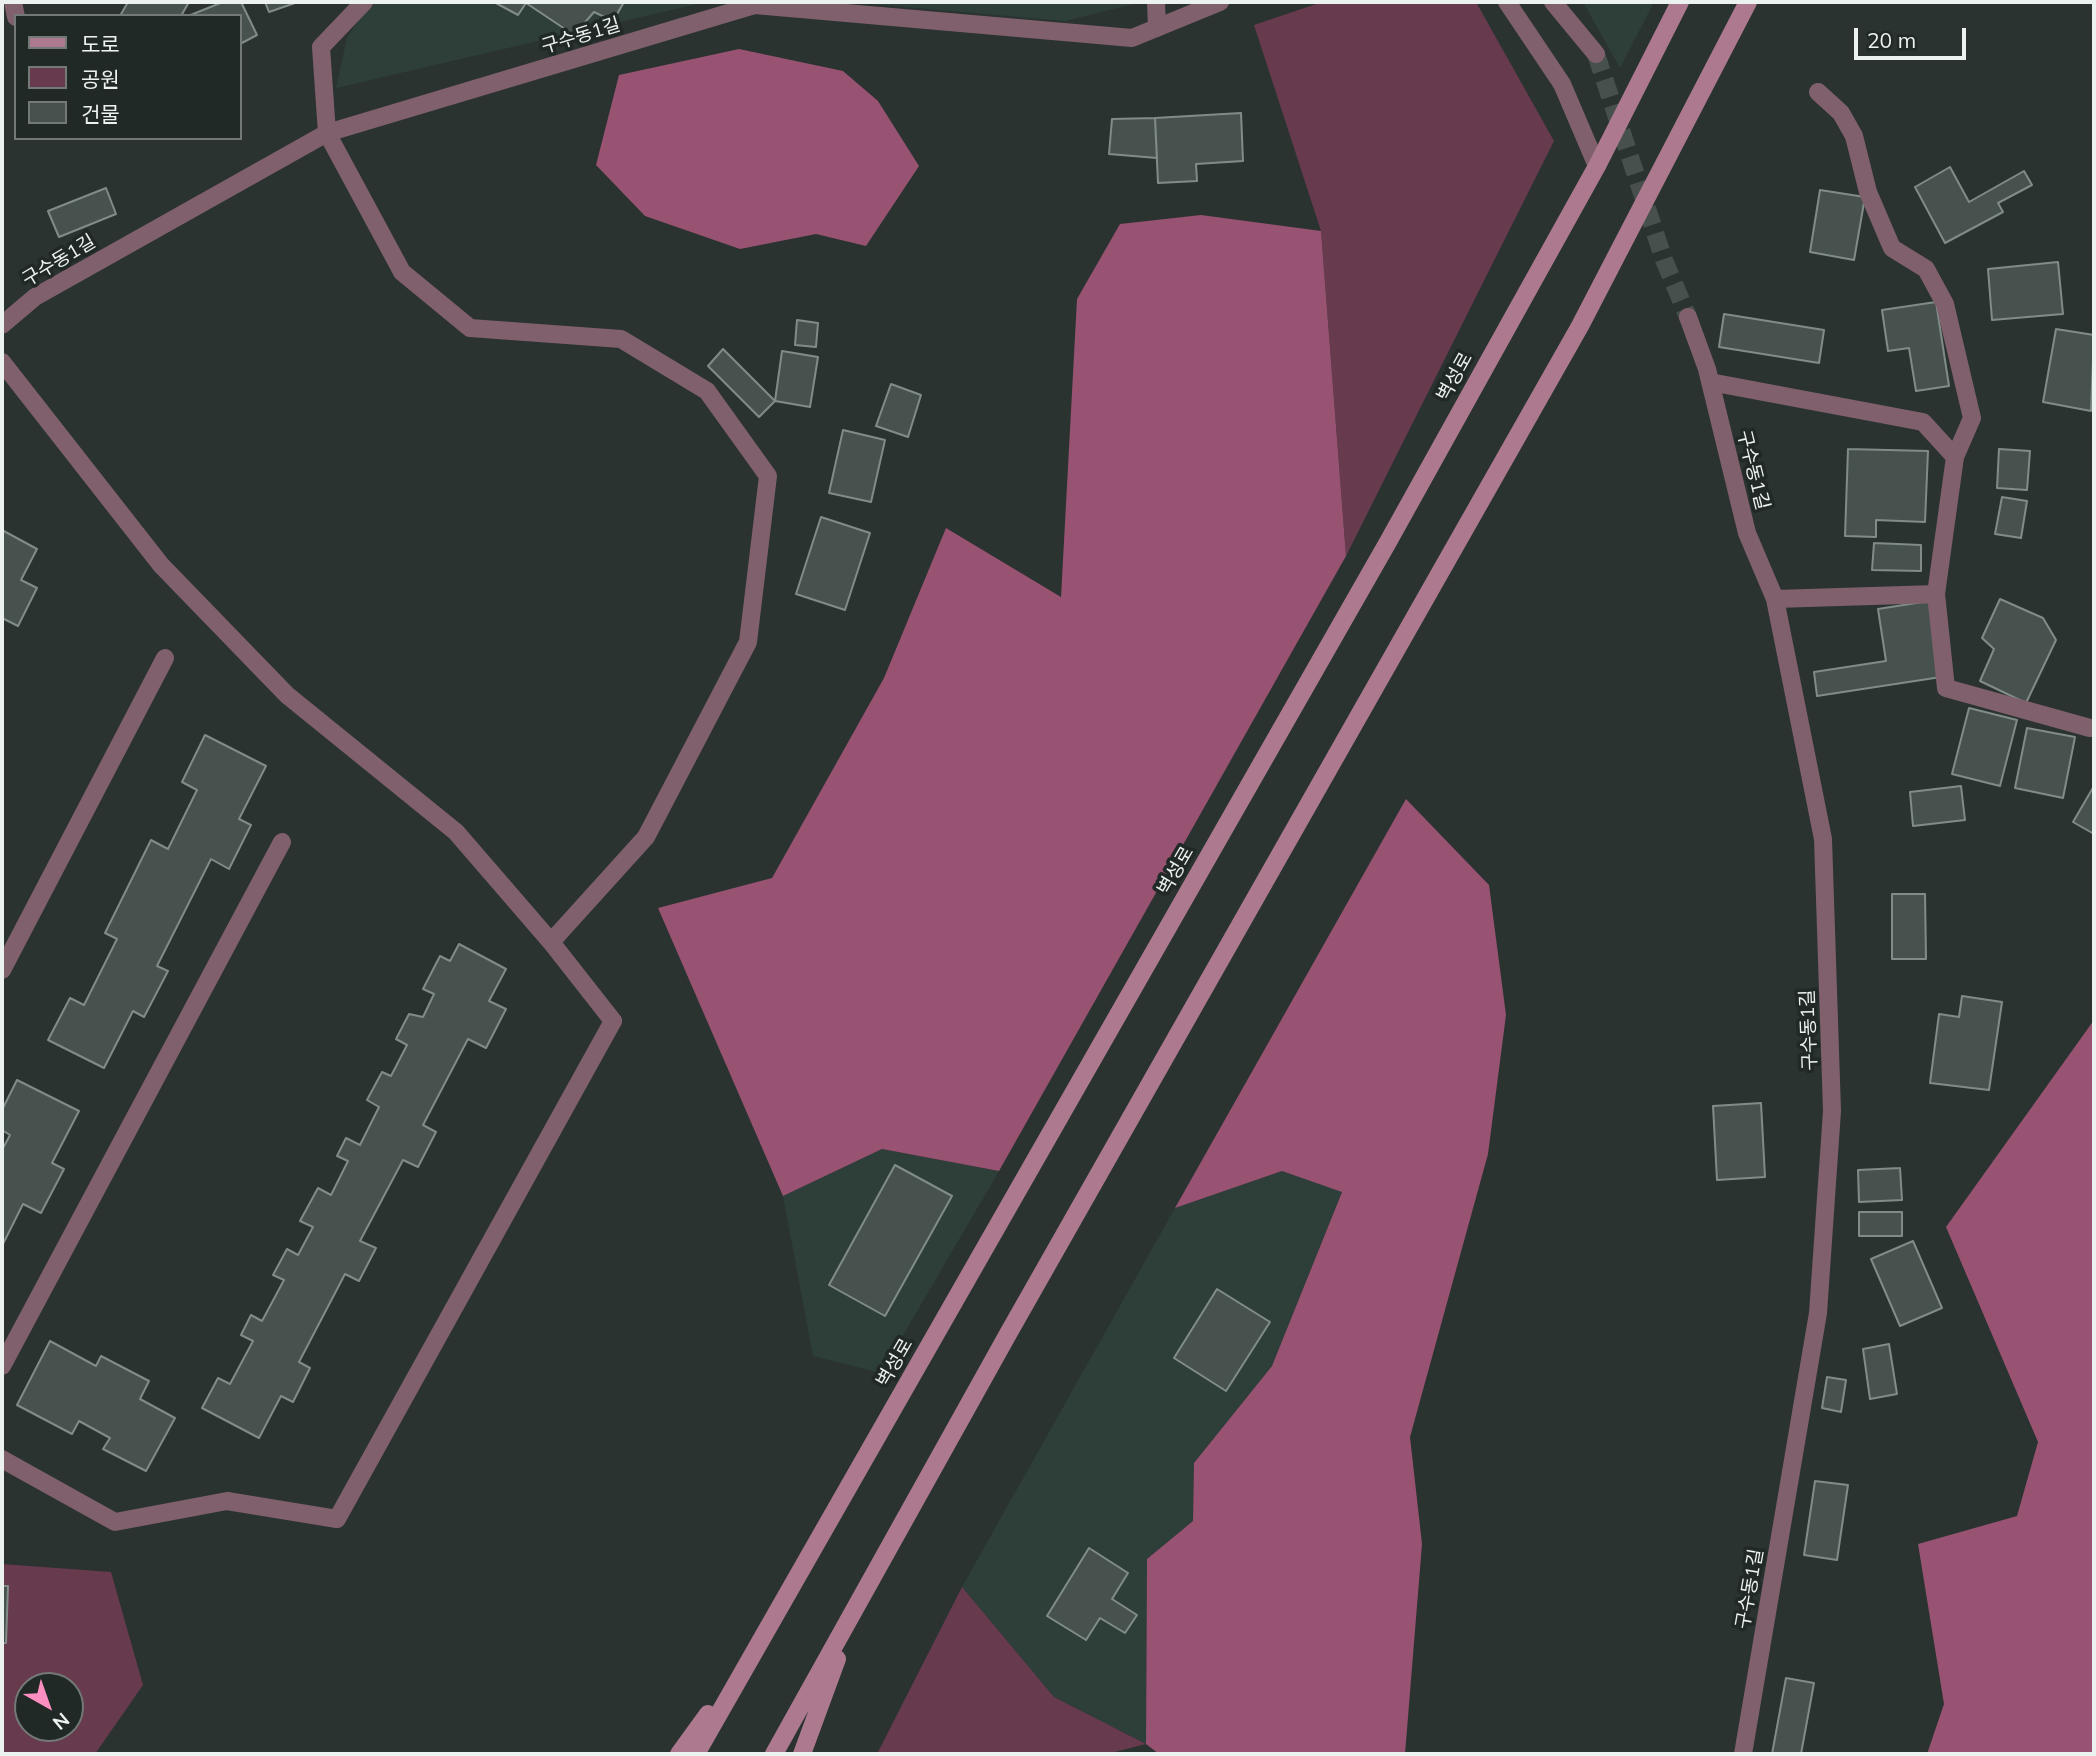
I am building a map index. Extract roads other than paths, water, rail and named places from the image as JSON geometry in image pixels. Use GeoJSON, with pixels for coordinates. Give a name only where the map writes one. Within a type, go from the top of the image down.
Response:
{"type":"FeatureCollection","features":[{"type":"Feature","properties":{"kind":"main road","name":"벽성로"},"geometry":{"type":"LineString","coordinates":[[696,1754],[1388,542],[1597,166],[1680,2]]}},
{"type":"Feature","properties":{"kind":"main road"},"geometry":{"type":"LineString","coordinates":[[774,1754],[1580,326],[1748,2]]}},
{"type":"Feature","properties":{"kind":"main road"},"geometry":{"type":"LineString","coordinates":[[802,1754],[855,1608]]}},
{"type":"Feature","properties":{"kind":"main road"},"geometry":{"type":"LineString","coordinates":[[679,1754],[758,1646]]}},
{"type":"Feature","properties":{"kind":"street"},"geometry":{"type":"LineString","coordinates":[[364,2],[321,47],[327,133],[402,272],[470,328],[621,339],[707,391],[768,476],[748,642],[646,837],[551,942]]}},
{"type":"Feature","properties":{"kind":"street"},"geometry":{"type":"LineString","coordinates":[[1156,2],[1157,28]]}},
{"type":"Feature","properties":{"kind":"street","name":"구수동1길"},"geometry":{"type":"LineString","coordinates":[[2,325],[35,297],[327,133],[755,5],[1132,38],[1220,2]]}},
{"type":"Feature","properties":{"kind":"street"},"geometry":{"type":"LineString","coordinates":[[1507,2],[1562,84],[1597,166]]}},
{"type":"Feature","properties":{"kind":"street"},"geometry":{"type":"LineString","coordinates":[[1553,2],[1596,54]]}},
{"type":"Feature","properties":{"kind":"street"},"geometry":{"type":"LineString","coordinates":[[1818,92],[1841,113],[1854,136],[1868,192],[1892,248],[1926,269],[1945,304],[1972,418],[1955,457],[1936,594],[1946,688],[2090,728]]}},
{"type":"Feature","properties":{"kind":"street","name":"구수동1길"},"geometry":{"type":"LineString","coordinates":[[1688,317],[1710,382],[1747,533],[1775,599],[1823,839],[1832,1111],[1818,1313],[1743,1754]]}},
{"type":"Feature","properties":{"kind":"street"},"geometry":{"type":"LineString","coordinates":[[2,362],[161,565],[287,695],[456,832],[551,942],[613,1021],[337,1519],[227,1501],[115,1522],[2,1459]]}},
{"type":"Feature","properties":{"kind":"street"},"geometry":{"type":"LineString","coordinates":[[1710,382],[1923,422],[1955,457]]}},
{"type":"Feature","properties":{"kind":"street"},"geometry":{"type":"LineString","coordinates":[[1775,599],[1936,594]]}},
{"type":"Feature","properties":{"kind":"street"},"geometry":{"type":"LineString","coordinates":[[2,970],[164,658]]}},
{"type":"Feature","properties":{"kind":"street"},"geometry":{"type":"LineString","coordinates":[[2,1366],[282,842]]}},
{"type":"Feature","properties":{"kind":"tunnel"},"geometry":{"type":"LineString","coordinates":[[1596,54],[1664,260],[1688,317]]}}]}
